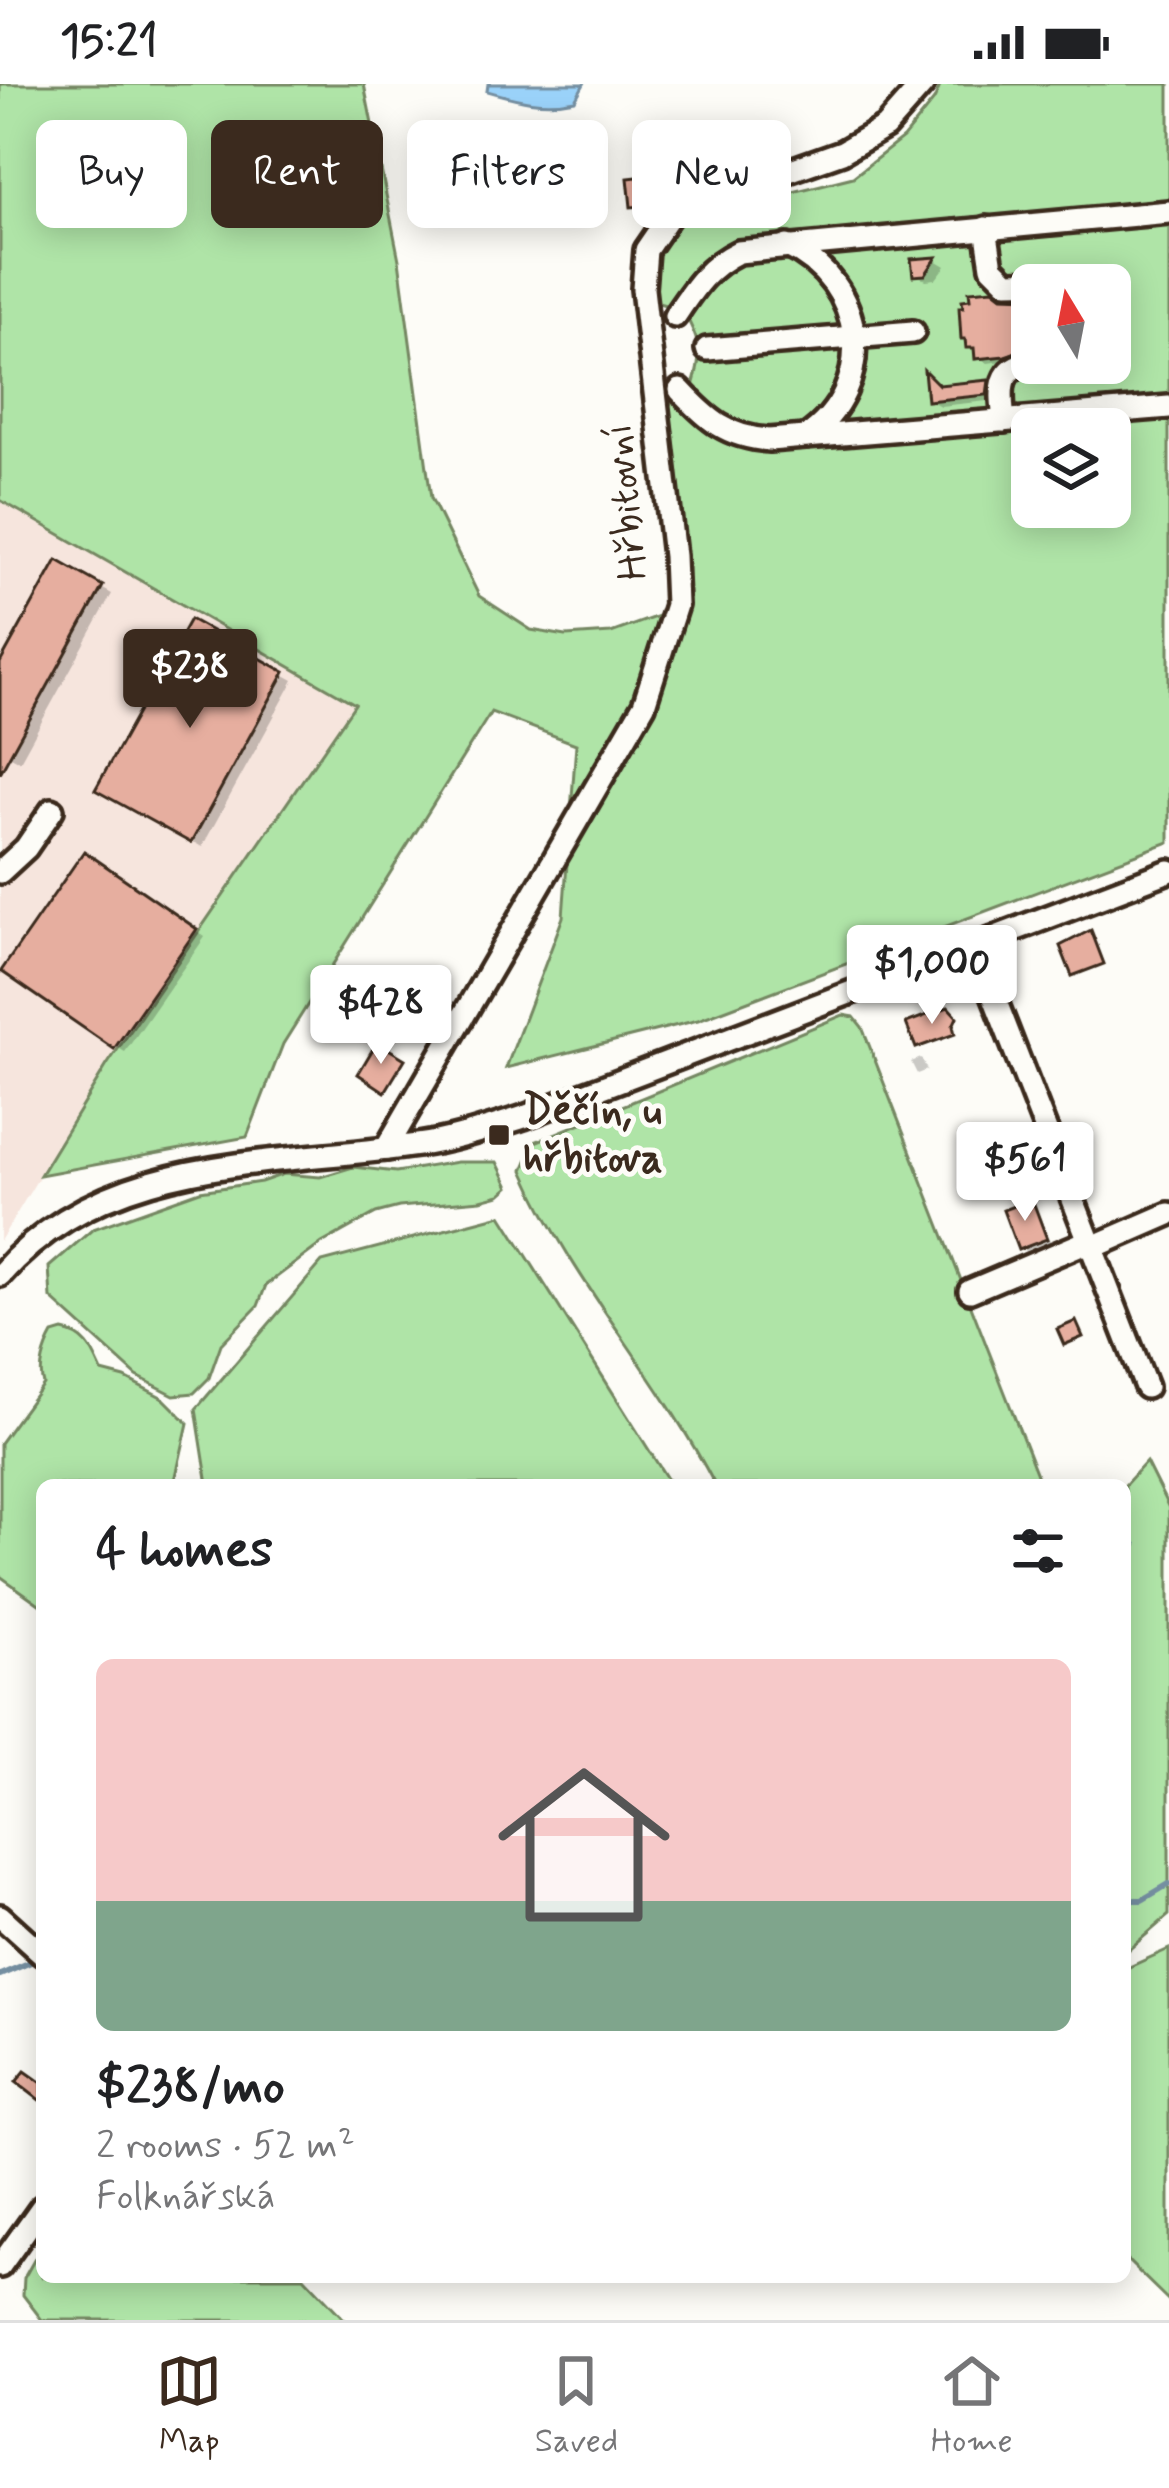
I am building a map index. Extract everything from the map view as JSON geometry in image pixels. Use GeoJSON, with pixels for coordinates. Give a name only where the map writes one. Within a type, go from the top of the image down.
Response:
{"type":"FeatureCollection","features":[{"type":"Feature","properties":{"kind":"street","name":"Hřbitovní"},"geometry":{"type":"LineString","coordinates":[[386,1149],[644,705],[676,605],[644,289],[646,250],[672,212],[842,152],[885,128],[923,84]]}},
{"type":"Feature","properties":{"kind":"street"},"geometry":{"type":"LineString","coordinates":[[675,316],[699,279],[738,252],[1169,212]]}},
{"type":"Feature","properties":{"kind":"street"},"geometry":{"type":"LineString","coordinates":[[986,228],[992,267],[1011,282]]}},
{"type":"Feature","properties":{"kind":"street"},"geometry":{"type":"LineString","coordinates":[[787,246],[810,258],[834,281],[848,304],[856,337],[855,363],[845,394],[806,438]]}},
{"type":"Feature","properties":{"kind":"street"},"geometry":{"type":"LineString","coordinates":[[707,349],[913,332]]}},
{"type":"Feature","properties":{"kind":"street"},"geometry":{"type":"LineString","coordinates":[[1004,421],[1000,386],[1011,369]]}},
{"type":"Feature","properties":{"kind":"street"},"geometry":{"type":"LineString","coordinates":[[680,390],[708,420],[742,438],[806,438],[1169,407]]}},
{"type":"Feature","properties":{"kind":"street"},"geometry":{"type":"LineString","coordinates":[[0,872],[26,848],[52,811]]}},
{"type":"Feature","properties":{"kind":"street"},"geometry":{"type":"LineString","coordinates":[[0,1275],[50,1230],[158,1180],[248,1160],[386,1149],[461,1137],[524,1118],[1169,871]]}},
{"type":"Feature","properties":{"kind":"street"},"geometry":{"type":"LineString","coordinates":[[973,943],[1146,1387]]}},
{"type":"Feature","properties":{"kind":"street"},"geometry":{"type":"LineString","coordinates":[[970,1291],[1169,1214]]}},
{"type":"Feature","properties":{"kind":"street"},"geometry":{"type":"LineString","coordinates":[[0,1916],[36,1949]]}},
{"type":"Feature","properties":{"kind":"street"},"geometry":{"type":"LineString","coordinates":[[0,2266],[36,2215]]}},
{"type":"Feature","properties":{"kind":"shaded area"},"geometry":{"type":"Polygon","coordinates":[[[0,500],[356,704],[107,1065],[0,1241],[0,500]]]}},
{"type":"Feature","properties":{"kind":"green space"},"geometry":{"type":"Polygon","coordinates":[[[0,84],[364,84],[371,120],[211,120],[211,228],[383,228],[383,180],[399,260],[431,498],[479,596],[531,630],[566,636],[611,633],[686,606],[667,406],[691,393],[699,350],[683,310],[655,302],[656,257],[673,228],[791,228],[791,192],[853,177],[903,138],[941,84],[1169,84],[1169,842],[698,1020],[506,1068],[563,917],[576,744],[491,712],[283,1044],[247,1137],[40,1175],[107,1065],[355,704],[0,500],[0,84]]]}},
{"type":"Feature","properties":{"kind":"green space"},"geometry":{"type":"Polygon","coordinates":[[[843,1015],[854,1017],[862,1027],[1039,1479],[712,1479],[543,1211],[523,1170],[535,1142],[843,1015]]]}},
{"type":"Feature","properties":{"kind":"green space"},"geometry":{"type":"Polygon","coordinates":[[[457,1162],[497,1162],[509,1187],[481,1200],[376,1213],[322,1243],[266,1285],[258,1306],[221,1344],[209,1378],[194,1393],[174,1395],[137,1376],[51,1298],[49,1267],[93,1229],[200,1191],[284,1174],[320,1177],[353,1167],[396,1172],[457,1162]]]}},
{"type":"Feature","properties":{"kind":"green space"},"geometry":{"type":"Polygon","coordinates":[[[501,1215],[667,1479],[207,1479],[196,1409],[322,1262],[501,1215]]]}},
{"type":"Feature","properties":{"kind":"green space"},"geometry":{"type":"Polygon","coordinates":[[[63,1331],[84,1340],[102,1372],[163,1398],[188,1423],[175,1479],[36,1479],[36,1602],[0,1576],[0,1443],[43,1384],[42,1365],[53,1334],[63,1331]]]}},
{"type":"Feature","properties":{"kind":"green space"},"geometry":{"type":"Polygon","coordinates":[[[1146,1462],[1169,1508],[1169,1915],[1131,1948],[1131,1479],[1146,1462]]]}},
{"type":"Feature","properties":{"kind":"green space"},"geometry":{"type":"Polygon","coordinates":[[[1169,1949],[1169,2301],[1131,2264],[1131,1966],[1169,1949]]]}},
{"type":"Feature","properties":{"kind":"green space"},"geometry":{"type":"Polygon","coordinates":[[[36,2257],[36,2283],[310,2283],[345,2320],[42,2320],[23,2295],[24,2278],[36,2257]]]}},
{"type":"Feature","properties":{"kind":"water"},"geometry":{"type":"Polygon","coordinates":[[[488,84],[584,84],[575,100],[552,103],[487,91],[488,84]]]}},
{"type":"Feature","properties":{"kind":"building"},"geometry":{"type":"Polygon","coordinates":[[[937,257],[925,275],[913,276],[911,259],[937,257]]]}},
{"type":"Feature","properties":{"kind":"building"},"geometry":{"type":"Polygon","coordinates":[[[993,289],[1011,296],[1011,354],[975,359],[974,348],[966,348],[959,307],[963,307],[962,300],[970,299],[969,291],[993,289]]]}},
{"type":"Feature","properties":{"kind":"building"},"geometry":{"type":"Polygon","coordinates":[[[924,370],[939,385],[989,380],[987,395],[927,401],[924,370]]]}},
{"type":"Feature","properties":{"kind":"building"},"geometry":{"type":"Polygon","coordinates":[[[57,560],[103,586],[0,773],[0,663],[57,560]]]}},
{"type":"Feature","properties":{"kind":"building"},"geometry":{"type":"Polygon","coordinates":[[[190,619],[285,672],[191,843],[95,790],[190,619]]]}},
{"type":"Feature","properties":{"kind":"building"},"geometry":{"type":"Polygon","coordinates":[[[84,851],[197,929],[114,1049],[1,971],[84,851]]]}},
{"type":"Feature","properties":{"kind":"building"},"geometry":{"type":"Polygon","coordinates":[[[1091,930],[1104,964],[1072,976],[1060,946],[1091,930]]]}},
{"type":"Feature","properties":{"kind":"building"},"geometry":{"type":"Polygon","coordinates":[[[948,1007],[957,1017],[955,1034],[916,1048],[906,1023],[948,1007]]]}},
{"type":"Feature","properties":{"kind":"building"},"geometry":{"type":"Polygon","coordinates":[[[377,1042],[405,1059],[385,1092],[358,1074],[377,1042]]]}},
{"type":"Feature","properties":{"kind":"building"},"geometry":{"type":"Polygon","coordinates":[[[1032,1199],[1047,1239],[1018,1250],[1003,1210],[1032,1199]]]}},
{"type":"Feature","properties":{"kind":"building"},"geometry":{"type":"Polygon","coordinates":[[[1076,1321],[1083,1337],[1064,1345],[1057,1329],[1076,1321]]]}},
{"type":"Feature","properties":{"kind":"building"},"geometry":{"type":"Polygon","coordinates":[[[25,2071],[36,2079],[36,2097],[16,2082],[25,2071]]]}},
{"type":"Feature","properties":{"kind":"waterway"},"geometry":{"type":"LineString","coordinates":[[1131,1548],[1135,1545]]}},
{"type":"Feature","properties":{"kind":"waterway"},"geometry":{"type":"LineString","coordinates":[[1131,1900],[1142,1900],[1169,1884]]}},
{"type":"Feature","properties":{"kind":"waterway"},"geometry":{"type":"LineString","coordinates":[[0,1975],[36,1960]]}},
{"type":"Feature","properties":{"kind":"place","name":"Děčín, u hřbitova"},"geometry":{"type":"Point","coordinates":[499,1135]}}]}
